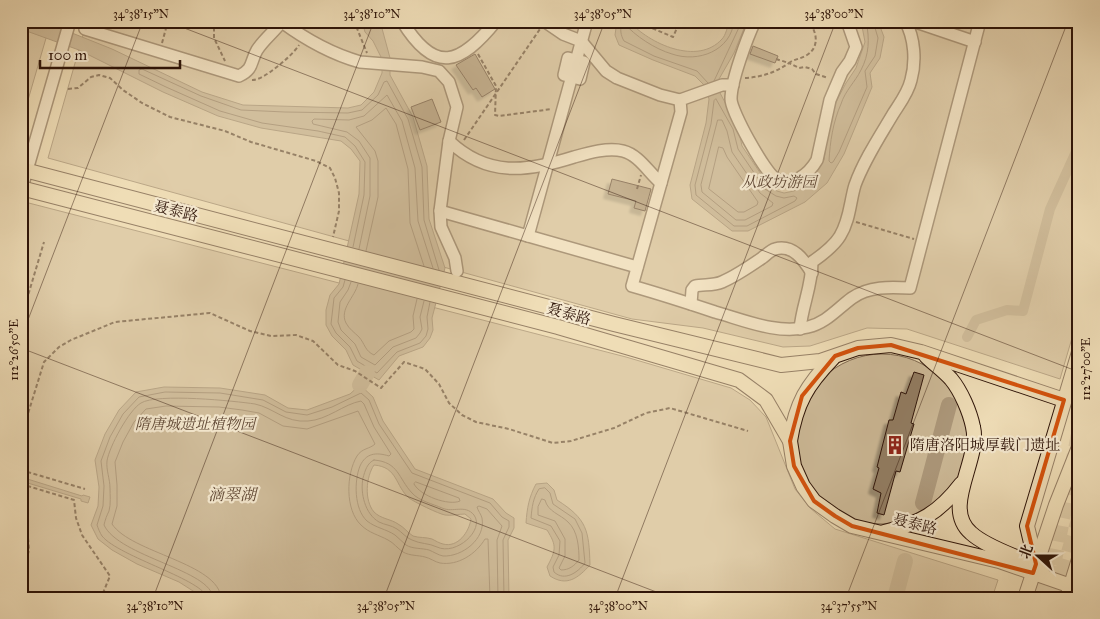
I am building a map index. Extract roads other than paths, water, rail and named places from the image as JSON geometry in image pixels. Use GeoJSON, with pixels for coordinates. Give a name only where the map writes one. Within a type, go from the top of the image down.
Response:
{"type":"FeatureCollection","features":[{"type":"Feature","properties":{"kind":"main road","name":"聂泰路"},"geometry":{"type":"LineString","coordinates":[[24,169],[602,321],[781,365],[820,361],[858,348],[891,345],[921,352],[1064,400]]}},
{"type":"Feature","properties":{"kind":"main road","name":"聂泰路"},"geometry":{"type":"LineString","coordinates":[[22,189],[597,339],[739,380],[766,400],[790,441],[794,466],[803,486],[814,501],[852,526],[1034,568]]}},
{"type":"Feature","properties":{"kind":"main road"},"geometry":{"type":"LineString","coordinates":[[921,352],[952,380],[965,403],[974,428],[974,448],[959,500],[961,519],[970,532],[1034,568],[1075,583],[1079,559]]}},
{"type":"Feature","properties":{"kind":"main road"},"geometry":{"type":"LineString","coordinates":[[1034,568],[1027,526],[1079,352]]}},
{"type":"Feature","properties":{"kind":"main road"},"geometry":{"type":"LineString","coordinates":[[790,441],[793,422],[802,396],[818,374],[835,356]]}},
{"type":"Feature","properties":{"kind":"main road"},"geometry":{"type":"LineString","coordinates":[[1025,598],[1056,505],[1079,447]]}},
{"type":"Feature","properties":{"kind":"main road"},"geometry":{"type":"LineString","coordinates":[[881,532],[907,526],[928,516],[950,498],[967,475]]}},
{"type":"Feature","properties":{"kind":"street"},"geometry":{"type":"LineString","coordinates":[[22,189],[24,169],[41,120],[70,21]]}},
{"type":"Feature","properties":{"kind":"street"},"geometry":{"type":"LineString","coordinates":[[402,21],[417,44],[429,54],[448,59],[461,55],[474,46],[496,21]]}},
{"type":"Feature","properties":{"kind":"street"},"geometry":{"type":"LineString","coordinates":[[528,236],[587,21]]}},
{"type":"Feature","properties":{"kind":"street"},"geometry":{"type":"LineString","coordinates":[[755,21],[730,83],[731,100],[746,135],[769,172],[776,179],[787,181],[796,180],[804,176],[812,169],[817,160],[826,113],[838,79],[850,61],[856,47],[847,21]]}},
{"type":"Feature","properties":{"kind":"street"},"geometry":{"type":"LineString","coordinates":[[800,329],[802,313],[811,284],[812,262],[824,253],[840,236],[856,185],[874,146],[906,93],[911,80],[914,64],[913,50],[910,30],[905,21]]}},
{"type":"Feature","properties":{"kind":"street"},"geometry":{"type":"LineString","coordinates":[[913,21],[975,42]]}},
{"type":"Feature","properties":{"kind":"street"},"geometry":{"type":"LineString","coordinates":[[680,100],[681,112],[632,286],[772,327],[795,330],[810,327],[826,319],[853,297],[869,290],[887,286],[910,288],[980,21]]}},
{"type":"Feature","properties":{"kind":"street"},"geometry":{"type":"LineString","coordinates":[[85,29],[238,75],[247,72],[252,65],[257,50],[282,22],[304,38],[352,60],[422,67],[439,71],[449,82],[457,107],[449,140],[440,211],[441,227],[455,258],[457,271]]}},
{"type":"Feature","properties":{"kind":"street"},"geometry":{"type":"LineString","coordinates":[[544,22],[564,34],[581,41],[606,71],[617,78],[660,95],[680,100],[697,92],[730,83]]}},
{"type":"Feature","properties":{"kind":"street"},"geometry":{"type":"LineString","coordinates":[[443,75],[448,59]]}},
{"type":"Feature","properties":{"kind":"street"},"geometry":{"type":"LineString","coordinates":[[449,140],[473,159],[491,166],[512,170],[535,168],[595,152],[622,151],[631,154],[661,182]]}},
{"type":"Feature","properties":{"kind":"street"},"geometry":{"type":"LineString","coordinates":[[440,211],[637,267]]}},
{"type":"Feature","properties":{"kind":"street"},"geometry":{"type":"LineString","coordinates":[[691,304],[694,286],[710,286],[741,273],[775,249],[786,249],[796,253],[804,259],[812,273]]}},
{"type":"Feature","properties":{"kind":"water"},"geometry":{"type":"Polygon","coordinates":[[[21,21],[42,21],[112,49],[202,92],[243,105],[348,108],[361,105],[374,92],[382,73],[382,59],[373,41],[365,32],[362,21],[380,21],[390,58],[390,75],[413,117],[427,166],[429,219],[445,268],[432,318],[433,330],[423,347],[399,356],[379,380],[353,365],[346,350],[332,336],[326,325],[326,310],[330,295],[339,284],[359,194],[360,161],[351,149],[341,141],[261,128],[218,116],[163,92],[79,50],[21,29],[21,21]]]}},
{"type":"Feature","properties":{"kind":"water"},"geometry":{"type":"Polygon","coordinates":[[[617,21],[629,21],[649,37],[674,49],[700,51],[712,47],[722,39],[730,21],[747,21],[734,53],[719,79],[719,91],[738,127],[742,146],[769,186],[784,193],[794,191],[805,184],[824,160],[828,129],[836,102],[856,68],[865,42],[861,21],[878,21],[884,37],[880,58],[870,73],[872,87],[844,154],[827,183],[805,202],[748,231],[732,231],[692,199],[690,185],[706,123],[709,99],[705,86],[695,76],[619,45],[615,35],[617,21]]]}},
{"type":"Feature","properties":{"kind":"water","name":"滴翠湖"},"geometry":{"type":"Polygon","coordinates":[[[360,385],[373,397],[383,421],[415,469],[493,499],[506,513],[514,518],[514,528],[508,540],[509,598],[204,598],[179,582],[137,564],[112,550],[98,539],[91,525],[98,506],[99,487],[95,460],[105,434],[119,410],[136,392],[164,387],[220,388],[265,395],[288,408],[307,410],[350,394],[360,385]],[[374,465],[369,476],[367,495],[374,512],[400,525],[413,536],[430,538],[448,545],[462,538],[468,529],[471,519],[465,514],[445,515],[412,500],[404,493],[392,473],[382,466],[374,465]]]}},
{"type":"Feature","properties":{"kind":"water"},"geometry":{"type":"Polygon","coordinates":[[[21,477],[90,497],[88,503],[81,501],[81,499],[21,481],[21,477]]]}},
{"type":"Feature","properties":{"kind":"water"},"geometry":{"type":"Polygon","coordinates":[[[547,483],[554,490],[557,500],[575,513],[587,534],[590,565],[572,580],[562,581],[550,576],[547,567],[554,552],[554,544],[547,530],[526,523],[529,503],[536,484],[547,483]]]}},
{"type":"Feature","properties":{"kind":"waterway"},"geometry":{"type":"LineString","coordinates":[[967,337],[976,320],[1007,310],[1023,311],[1050,209],[1079,145]]}},
{"type":"Feature","properties":{"kind":"waterway"},"geometry":{"type":"LineString","coordinates":[[360,385],[367,373]]}},
{"type":"Feature","properties":{"kind":"waterway"},"geometry":{"type":"LineString","coordinates":[[923,503],[949,405]]}},
{"type":"Feature","properties":{"kind":"waterway"},"geometry":{"type":"LineString","coordinates":[[895,598],[905,561]]}},
{"type":"Feature","properties":{"kind":"tunnel"},"geometry":{"type":"LineString","coordinates":[[1053,565],[1079,434]]}},
{"type":"Feature","properties":{"kind":"tunnel"},"geometry":{"type":"LineString","coordinates":[[1055,598],[1079,520]]}},
{"type":"Feature","properties":{"kind":"tunnel"},"geometry":{"type":"LineString","coordinates":[[1041,598],[1053,565]]}},
{"type":"Feature","properties":{"kind":"place","name":"隋唐洛阳城厚载门遗址"},"geometry":{"type":"Point","coordinates":[895,445]}},
{"type":"Feature","properties":{"kind":"park label","name":"从政坊游园"},"geometry":{"type":"Point","coordinates":[779,182]}},
{"type":"Feature","properties":{"kind":"park label","name":"隋唐城遗址植物园"},"geometry":{"type":"Point","coordinates":[195,424]}}]}
